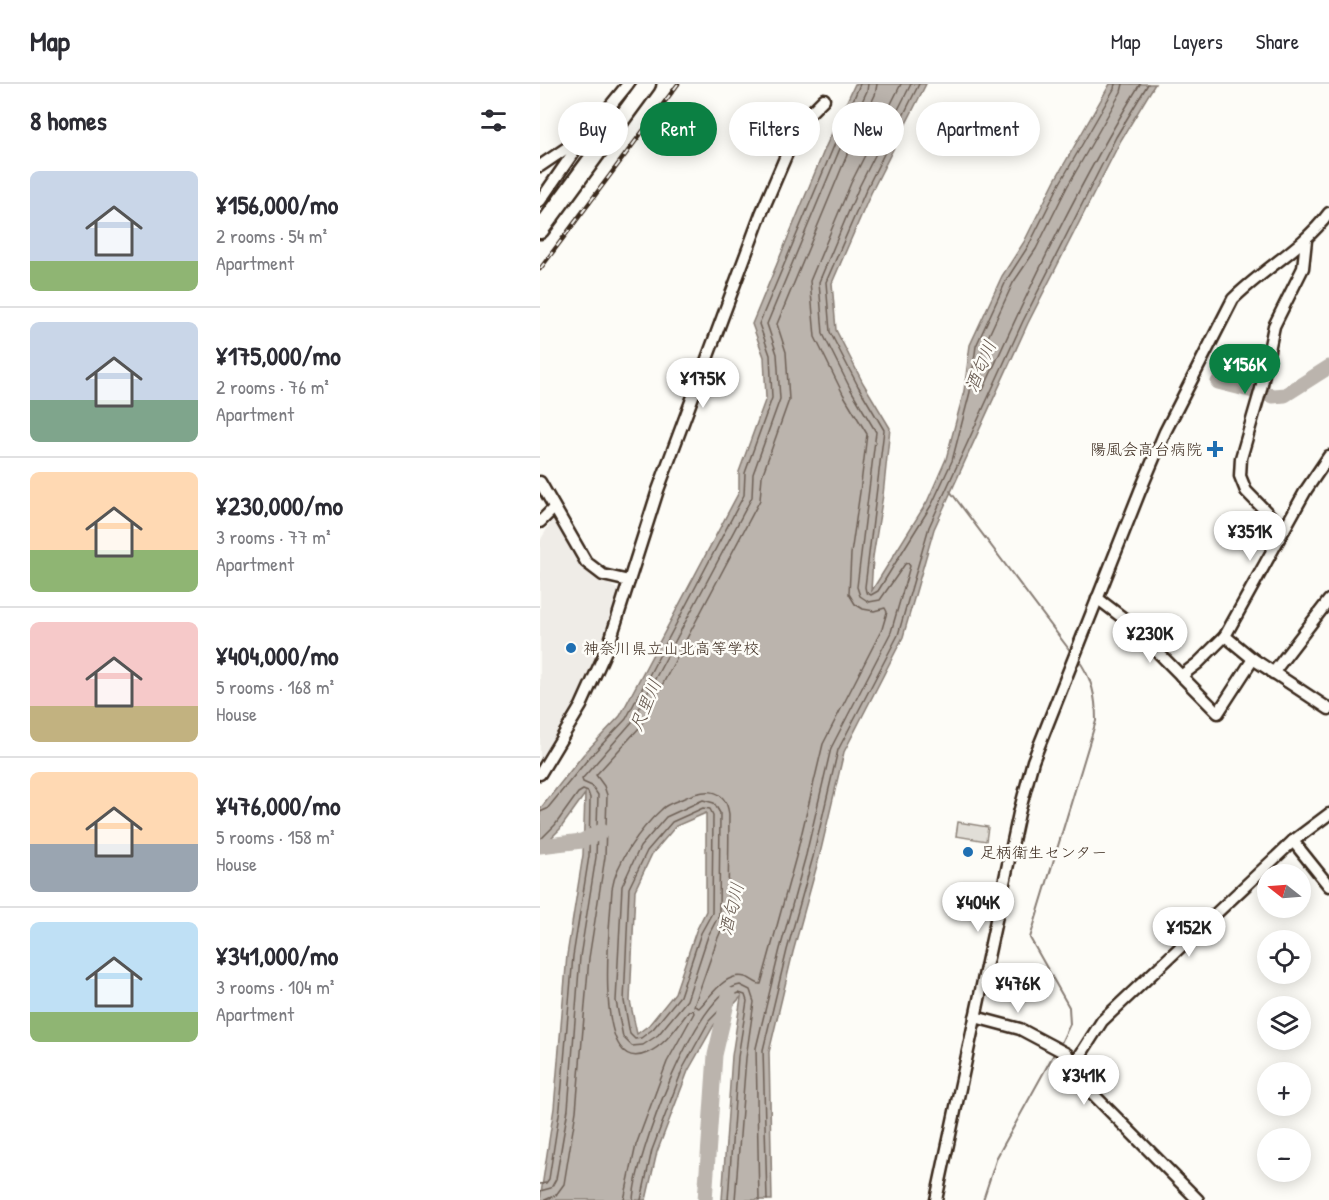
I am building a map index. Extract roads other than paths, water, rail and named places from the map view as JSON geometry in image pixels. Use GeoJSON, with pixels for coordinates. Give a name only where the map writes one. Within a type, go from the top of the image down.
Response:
{"type":"FeatureCollection","features":[{"type":"Feature","properties":{"kind":"highway"},"geometry":{"type":"LineString","coordinates":[[540,230],[647,84]]}},
{"type":"Feature","properties":{"kind":"street"},"geometry":{"type":"LineString","coordinates":[[613,102],[628,84]]}},
{"type":"Feature","properties":{"kind":"street"},"geometry":{"type":"LineString","coordinates":[[540,774],[585,696],[609,644],[662,479],[761,214],[800,123],[824,99]]}},
{"type":"Feature","properties":{"kind":"street"},"geometry":{"type":"LineString","coordinates":[[540,166],[558,154]]}},
{"type":"Feature","properties":{"kind":"street"},"geometry":{"type":"LineString","coordinates":[[540,201],[571,156]]}},
{"type":"Feature","properties":{"kind":"street"},"geometry":{"type":"LineString","coordinates":[[936,1200],[1018,813],[1033,761],[1097,598],[1165,432],[1233,299],[1248,284],[1306,240],[1329,213]]}},
{"type":"Feature","properties":{"kind":"street"},"geometry":{"type":"LineString","coordinates":[[1284,530],[1246,491],[1240,476],[1241,458],[1261,389],[1274,326],[1303,268],[1306,240]]}},
{"type":"Feature","properties":{"kind":"street"},"geometry":{"type":"LineString","coordinates":[[1181,676],[1198,663],[1225,636],[1305,490],[1329,456]]}},
{"type":"Feature","properties":{"kind":"street"},"geometry":{"type":"LineString","coordinates":[[540,482],[586,561],[603,575],[629,580]]}},
{"type":"Feature","properties":{"kind":"street"},"geometry":{"type":"LineString","coordinates":[[540,522],[554,508]]}},
{"type":"Feature","properties":{"kind":"street"},"geometry":{"type":"LineString","coordinates":[[1097,598],[1127,621],[1218,712],[1253,659]]}},
{"type":"Feature","properties":{"kind":"street"},"geometry":{"type":"LineString","coordinates":[[1273,673],[1329,600]]}},
{"type":"Feature","properties":{"kind":"street"},"geometry":{"type":"LineString","coordinates":[[1225,636],[1253,659],[1329,709]]}},
{"type":"Feature","properties":{"kind":"street"},"geometry":{"type":"LineString","coordinates":[[1074,1065],[1102,1021],[1293,841],[1329,814]]}},
{"type":"Feature","properties":{"kind":"street"},"geometry":{"type":"LineString","coordinates":[[1293,841],[1329,886]]}},
{"type":"Feature","properties":{"kind":"street"},"geometry":{"type":"LineString","coordinates":[[975,1017],[1020,1029],[1067,1054],[1089,1090],[1198,1200]]}},
{"type":"Feature","properties":{"kind":"water"},"geometry":{"type":"Polygon","coordinates":[[[855,84],[926,84],[904,128],[904,102],[847,102],[855,84]]]}},
{"type":"Feature","properties":{"kind":"water"},"geometry":{"type":"Polygon","coordinates":[[[1110,84],[1155,84],[1121,140],[1028,323],[934,529],[903,637],[844,752],[769,1052],[772,1200],[722,1200],[732,1056],[741,997],[714,1025],[688,1071],[657,1152],[646,1200],[540,1200],[554,1108],[567,955],[583,855],[585,794],[560,829],[540,849],[540,809],[583,755],[620,716],[739,492],[739,472],[766,398],[764,357],[752,324],[832,133],[832,156],[890,156],[832,283],[836,330],[863,383],[890,428],[883,495],[873,557],[871,592],[927,502],[946,459],[964,391],[970,345],[1002,276],[1024,242],[1055,180],[1110,84]],[[706,813],[676,826],[652,854],[635,890],[630,1001],[637,1034],[649,1025],[675,993],[696,931],[706,911],[706,813]]]}},
{"type":"Feature","properties":{"kind":"waterway"},"geometry":{"type":"LineString","coordinates":[[1218,382],[1273,396],[1285,395],[1329,367]]}},
{"type":"Feature","properties":{"kind":"waterway"},"geometry":{"type":"LineString","coordinates":[[950,491],[1071,652]]}},
{"type":"Feature","properties":{"kind":"waterway"},"geometry":{"type":"LineString","coordinates":[[1060,1045],[1070,1024],[1069,1007],[1030,938],[1096,721],[1092,688],[1077,658]]}},
{"type":"Feature","properties":{"kind":"waterway","name":"尺里川"},"geometry":{"type":"LineString","coordinates":[[540,846],[582,841],[602,831]]}},
{"type":"Feature","properties":{"kind":"waterway","name":"酒匂川"},"geometry":{"type":"LineString","coordinates":[[705,1200],[715,1055],[729,995]]}},
{"type":"Feature","properties":{"kind":"waterway"},"geometry":{"type":"LineString","coordinates":[[983,1200],[997,1157],[1055,1052]]}},
{"type":"Feature","properties":{"kind":"railway"},"geometry":{"type":"LineString","coordinates":[[540,269],[678,84]]}},
{"type":"Feature","properties":{"kind":"place","name":"陽風会高台病院"},"geometry":{"type":"Point","coordinates":[1215,449]}},
{"type":"Feature","properties":{"kind":"place","name":"神奈川県立山北高等学校"},"geometry":{"type":"Point","coordinates":[571,648]}},
{"type":"Feature","properties":{"kind":"place","name":"足柄衛生センター"},"geometry":{"type":"Point","coordinates":[968,852]}}]}
